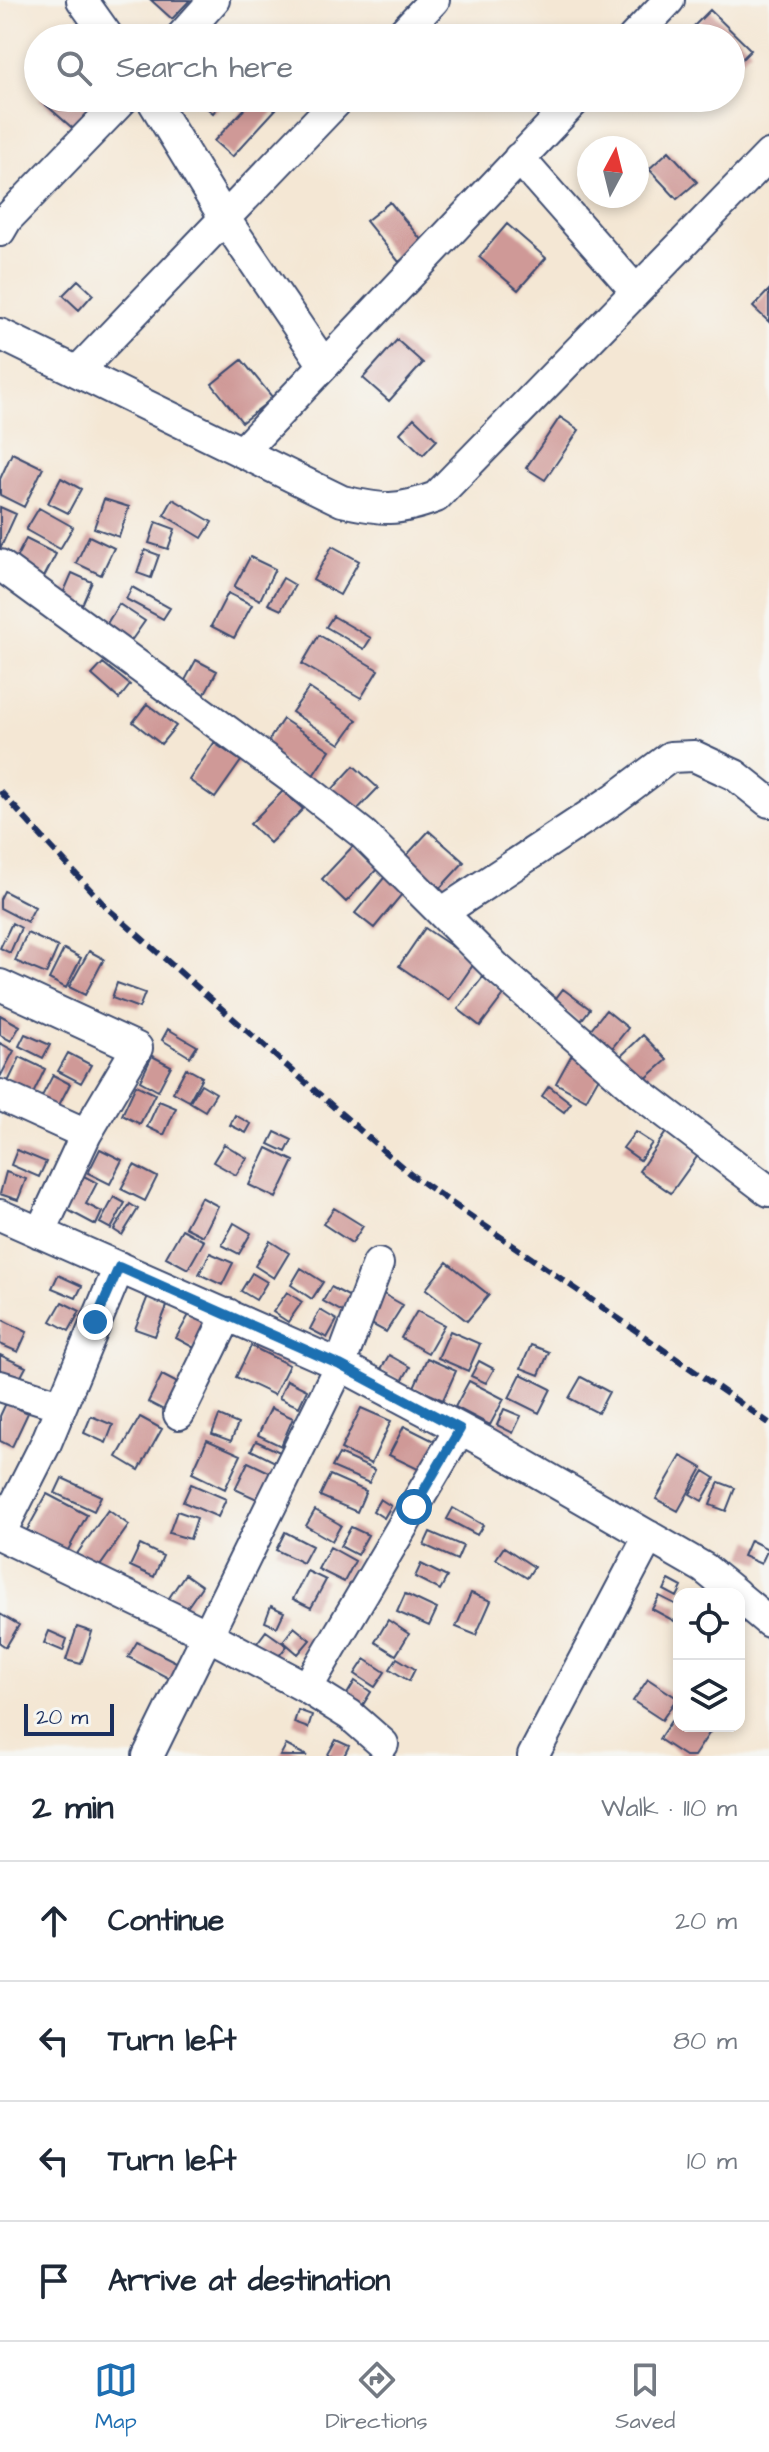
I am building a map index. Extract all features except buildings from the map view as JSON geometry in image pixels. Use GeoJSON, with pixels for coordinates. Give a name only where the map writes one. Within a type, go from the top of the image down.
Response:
{"type":"FeatureCollection","features":[{"type":"Feature","properties":{"kind":"street"},"geometry":{"type":"LineString","coordinates":[[82,0],[99,24]]}},
{"type":"Feature","properties":{"kind":"street"},"geometry":{"type":"LineString","coordinates":[[193,24],[214,0]]}},
{"type":"Feature","properties":{"kind":"street"},"geometry":{"type":"LineString","coordinates":[[411,24],[434,0]]}},
{"type":"Feature","properties":{"kind":"street"},"geometry":{"type":"LineString","coordinates":[[646,24],[669,0]]}},
{"type":"Feature","properties":{"kind":"street"},"geometry":{"type":"LineString","coordinates":[[0,231],[7,219],[110,112]]}},
{"type":"Feature","properties":{"kind":"street"},"geometry":{"type":"LineString","coordinates":[[160,112],[225,219],[324,365]]}},
{"type":"Feature","properties":{"kind":"street"},"geometry":{"type":"LineString","coordinates":[[78,371],[327,112]]}},
{"type":"Feature","properties":{"kind":"street"},"geometry":{"type":"LineString","coordinates":[[242,452],[563,112]]}},
{"type":"Feature","properties":{"kind":"street"},"geometry":{"type":"LineString","coordinates":[[0,334],[342,501],[386,510],[408,508],[436,497],[769,155]]}},
{"type":"Feature","properties":{"kind":"street"},"geometry":{"type":"LineString","coordinates":[[519,158],[636,291]]}},
{"type":"Feature","properties":{"kind":"street"},"geometry":{"type":"LineString","coordinates":[[0,565],[297,782],[363,834],[497,968],[641,1094],[769,1191]]}},
{"type":"Feature","properties":{"kind":"street"},"geometry":{"type":"LineString","coordinates":[[443,912],[614,799],[670,757],[694,756],[735,775],[769,802]]}},
{"type":"Feature","properties":{"kind":"street"},"geometry":{"type":"LineString","coordinates":[[0,985],[137,1048],[86,1134],[40,1233]]}},
{"type":"Feature","properties":{"kind":"street"},"geometry":{"type":"LineString","coordinates":[[0,1095],[86,1134]]}},
{"type":"Feature","properties":{"kind":"street"},"geometry":{"type":"LineString","coordinates":[[0,1215],[340,1365],[649,1536],[704,1568],[728,1588]]}},
{"type":"Feature","properties":{"kind":"street"},"geometry":{"type":"LineString","coordinates":[[148,1756],[340,1365],[378,1264]]}},
{"type":"Feature","properties":{"kind":"street"},"geometry":{"type":"LineString","coordinates":[[119,1267],[46,1443],[0,1534],[208,1635],[307,1688],[350,1715],[383,1744]]}},
{"type":"Feature","properties":{"kind":"street"},"geometry":{"type":"LineString","coordinates":[[179,1414],[228,1314]]}},
{"type":"Feature","properties":{"kind":"street"},"geometry":{"type":"LineString","coordinates":[[0,1386],[60,1405]]}},
{"type":"Feature","properties":{"kind":"street"},"geometry":{"type":"LineString","coordinates":[[307,1688],[460,1429]]}},
{"type":"Feature","properties":{"kind":"street"},"geometry":{"type":"LineString","coordinates":[[533,1756],[649,1536]]}},
{"type":"Feature","properties":{"kind":"street"},"geometry":{"type":"LineString","coordinates":[[745,1602],[769,1622]]}},
{"type":"Feature","properties":{"kind":"railway"},"geometry":{"type":"LineString","coordinates":[[0,791],[106,907],[410,1174],[769,1423]]}},
{"type":"Feature","properties":{"kind":"route"},"geometry":{"type":"LineString","coordinates":[[95,1322],[119,1267],[340,1365],[460,1429],[414,1507]]}}]}
